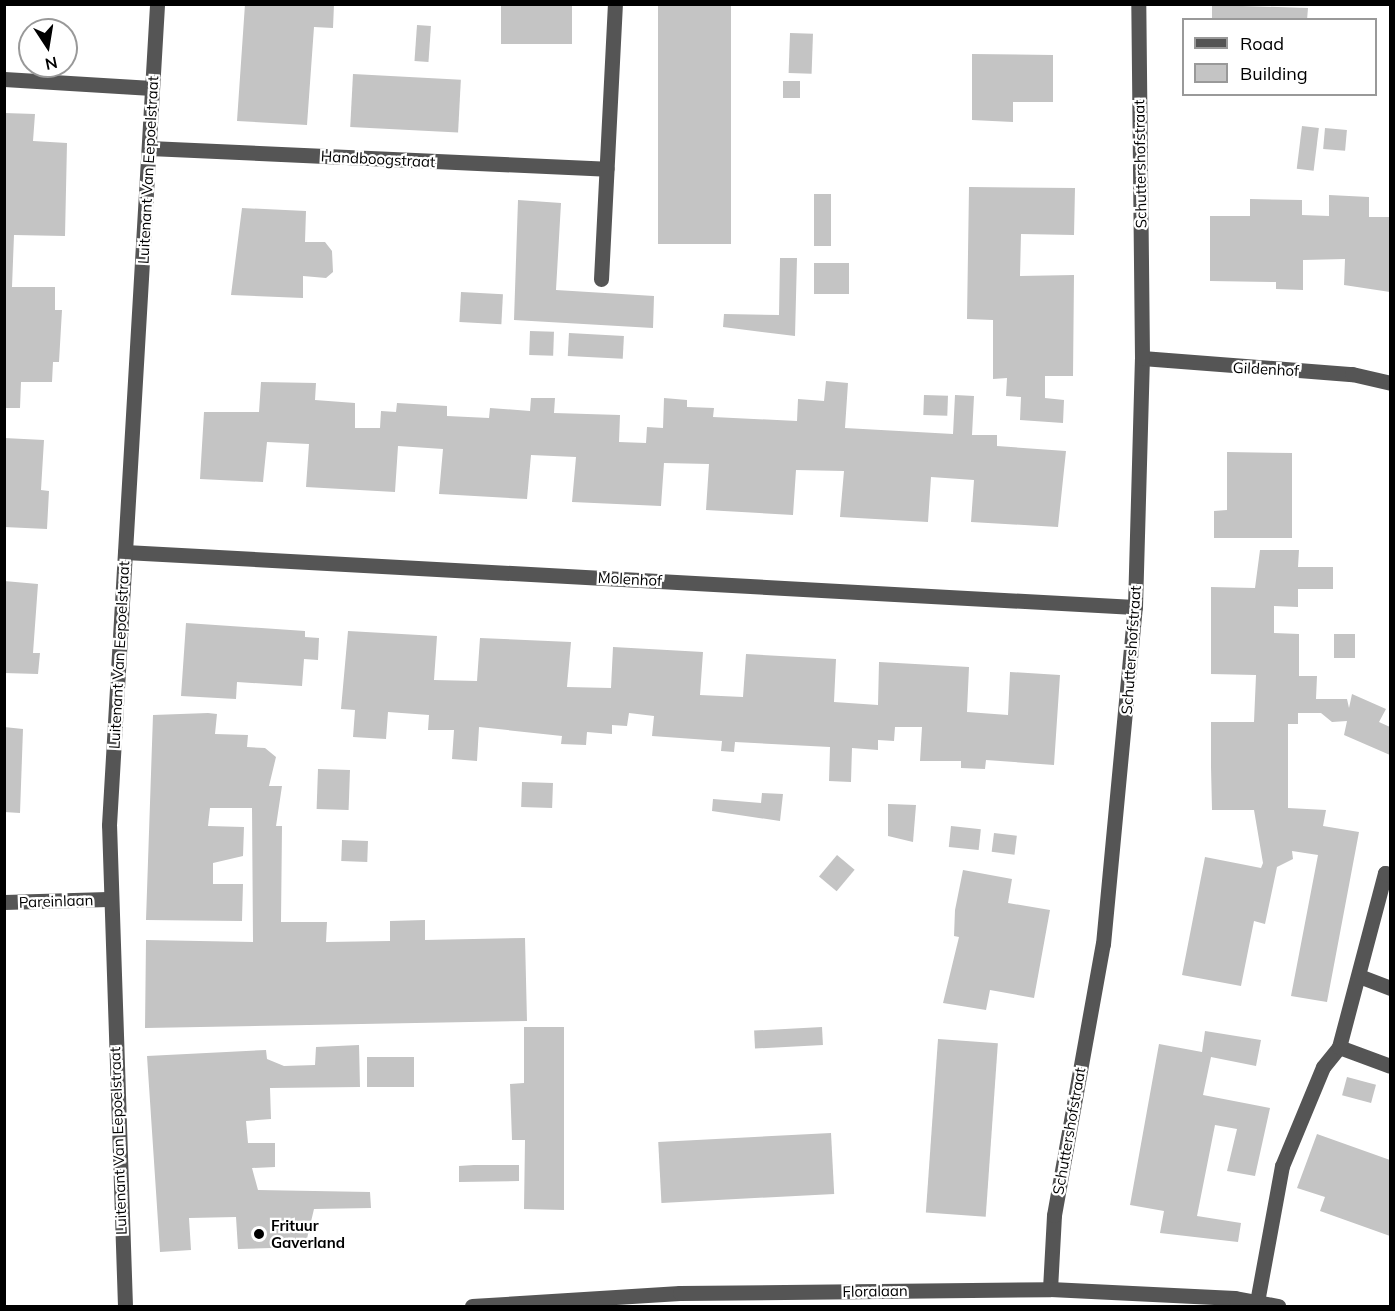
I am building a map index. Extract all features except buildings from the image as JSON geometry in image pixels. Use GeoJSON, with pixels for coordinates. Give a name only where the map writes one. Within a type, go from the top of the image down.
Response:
{"type":"FeatureCollection","features":[{"type":"Feature","properties":{"kind":"street","name":"Luitenant Van Eepoelstraat"},"geometry":{"type":"LineString","coordinates":[[125,1306],[108,899],[125,552],[157,4]]}},
{"type":"Feature","properties":{"kind":"street"},"geometry":{"type":"LineString","coordinates":[[601,279],[615,4]]}},
{"type":"Feature","properties":{"kind":"street","name":"Schuttershofstraat"},"geometry":{"type":"LineString","coordinates":[[1050,1289],[1054,1215],[1103,944],[1135,606],[1142,358],[1138,4]]}},
{"type":"Feature","properties":{"kind":"street"},"geometry":{"type":"LineString","coordinates":[[4,79],[152,88]]}},
{"type":"Feature","properties":{"kind":"street","name":"Handboogstraat"},"geometry":{"type":"LineString","coordinates":[[149,148],[607,169]]}},
{"type":"Feature","properties":{"kind":"street","name":"Gildenhof"},"geometry":{"type":"LineString","coordinates":[[1142,358],[1352,374],[1390,383]]}},
{"type":"Feature","properties":{"kind":"street","name":"Molenhof"},"geometry":{"type":"LineString","coordinates":[[125,552],[1135,606]]}},
{"type":"Feature","properties":{"kind":"street"},"geometry":{"type":"LineString","coordinates":[[1257,1302],[1282,1166],[1323,1067],[1339,1047],[1385,873],[1390,875]]}},
{"type":"Feature","properties":{"kind":"street","name":"Pareinlaan"},"geometry":{"type":"LineString","coordinates":[[4,902],[108,899]]}},
{"type":"Feature","properties":{"kind":"street"},"geometry":{"type":"LineString","coordinates":[[1359,976],[1390,988]]}},
{"type":"Feature","properties":{"kind":"street"},"geometry":{"type":"LineString","coordinates":[[1339,1047],[1390,1066]]}},
{"type":"Feature","properties":{"kind":"street","name":"Floralaan"},"geometry":{"type":"LineString","coordinates":[[472,1306],[574,1304],[680,1293],[1050,1289],[1137,1300],[1257,1302],[1278,1306]]}},
{"type":"Feature","properties":{"kind":"place","name":"Frituur Gaverland"},"geometry":{"type":"Point","coordinates":[259,1234]}}]}
